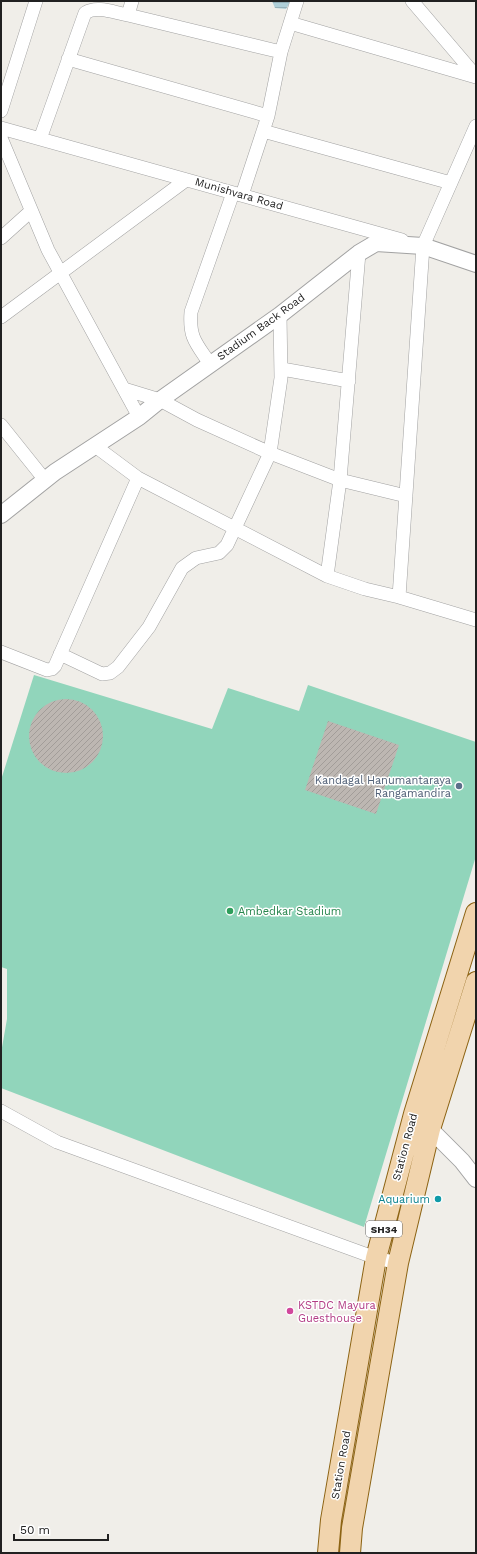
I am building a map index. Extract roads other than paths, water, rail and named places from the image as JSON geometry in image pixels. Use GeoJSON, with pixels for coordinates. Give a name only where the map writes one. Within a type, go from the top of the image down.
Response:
{"type":"FeatureCollection","features":[{"type":"Feature","properties":{"kind":"main road","name":"Station Road"},"geometry":{"type":"LineString","coordinates":[[328,1553],[332,1520],[376,1258],[414,1114],[476,913]]}},
{"type":"Feature","properties":{"kind":"main road","name":"Station Road"},"geometry":{"type":"LineString","coordinates":[[350,1553],[353,1520],[398,1263],[430,1129],[476,982]]}},
{"type":"Feature","properties":{"kind":"street"},"geometry":{"type":"LineString","coordinates":[[1,111],[36,1]]}},
{"type":"Feature","properties":{"kind":"street"},"geometry":{"type":"LineString","coordinates":[[128,15],[132,1]]}},
{"type":"Feature","properties":{"kind":"street"},"geometry":{"type":"LineString","coordinates":[[210,364],[195,341],[190,329],[191,312],[263,131],[268,116],[281,52],[297,1]]}},
{"type":"Feature","properties":{"kind":"street"},"geometry":{"type":"LineString","coordinates":[[412,1],[476,76]]}},
{"type":"Feature","properties":{"kind":"street"},"geometry":{"type":"LineString","coordinates":[[40,139],[85,13],[90,9],[128,15],[281,52]]}},
{"type":"Feature","properties":{"kind":"street"},"geometry":{"type":"LineString","coordinates":[[290,23],[476,76]]}},
{"type":"Feature","properties":{"kind":"street"},"geometry":{"type":"LineString","coordinates":[[68,59],[268,116]]}},
{"type":"Feature","properties":{"kind":"street"},"geometry":{"type":"LineString","coordinates":[[399,597],[423,246],[476,126]]}},
{"type":"Feature","properties":{"kind":"street","name":"Munishvara Road"},"geometry":{"type":"LineString","coordinates":[[1,128],[423,246],[476,264]]}},
{"type":"Feature","properties":{"kind":"street"},"geometry":{"type":"LineString","coordinates":[[263,131],[451,183]]}},
{"type":"Feature","properties":{"kind":"street"},"geometry":{"type":"LineString","coordinates":[[1,138],[31,211],[60,274],[139,417]]}},
{"type":"Feature","properties":{"kind":"street"},"geometry":{"type":"LineString","coordinates":[[1,317],[186,180]]}},
{"type":"Feature","properties":{"kind":"street"},"geometry":{"type":"LineString","coordinates":[[1,238],[31,211]]}},
{"type":"Feature","properties":{"kind":"street","name":"Stadium Back Road"},"geometry":{"type":"LineString","coordinates":[[1,514],[45,480],[139,417],[160,400],[280,315],[359,253],[376,243],[423,246]]}},
{"type":"Feature","properties":{"kind":"street"},"geometry":{"type":"LineString","coordinates":[[327,576],[340,480],[359,253]]}},
{"type":"Feature","properties":{"kind":"street"},"geometry":{"type":"LineString","coordinates":[[342,266],[356,289]]}},
{"type":"Feature","properties":{"kind":"street"},"geometry":{"type":"LineString","coordinates":[[60,654],[102,674],[114,670],[149,627],[182,568],[196,558],[219,552],[227,545],[270,453],[282,369],[280,315]]}},
{"type":"Feature","properties":{"kind":"street"},"geometry":{"type":"LineString","coordinates":[[282,369],[349,380]]}},
{"type":"Feature","properties":{"kind":"street"},"geometry":{"type":"LineString","coordinates":[[124,389],[160,400],[197,420],[270,453],[340,480],[406,496]]}},
{"type":"Feature","properties":{"kind":"street"},"geometry":{"type":"LineString","coordinates":[[1,425],[45,480]]}},
{"type":"Feature","properties":{"kind":"street"},"geometry":{"type":"LineString","coordinates":[[95,446],[138,478],[327,576],[365,589],[399,597],[476,620]]}},
{"type":"Feature","properties":{"kind":"street"},"geometry":{"type":"LineString","coordinates":[[1,652],[47,670],[52,669],[55,666],[138,478]]}},
{"type":"Feature","properties":{"kind":"street"},"geometry":{"type":"LineString","coordinates":[[1,1111],[57,1142],[376,1258],[398,1263]]}},
{"type":"Feature","properties":{"kind":"street"},"geometry":{"type":"LineString","coordinates":[[414,1114],[462,1161],[476,1179]]}},
{"type":"Feature","properties":{"kind":"water"},"geometry":{"type":"Polygon","coordinates":[[[272,1],[291,1],[286,9],[275,8],[272,1]]]}},
{"type":"Feature","properties":{"kind":"place","name":"Kandagal Hanumantaraya Rangamandira"},"geometry":{"type":"Point","coordinates":[459,786]}},
{"type":"Feature","properties":{"kind":"place","name":"Ambedkar Stadium"},"geometry":{"type":"Point","coordinates":[230,911]}},
{"type":"Feature","properties":{"kind":"place","name":"Aquarium"},"geometry":{"type":"Point","coordinates":[438,1199]}},
{"type":"Feature","properties":{"kind":"place","name":"KSTDC Mayura Guesthouse"},"geometry":{"type":"Point","coordinates":[290,1311]}}]}
